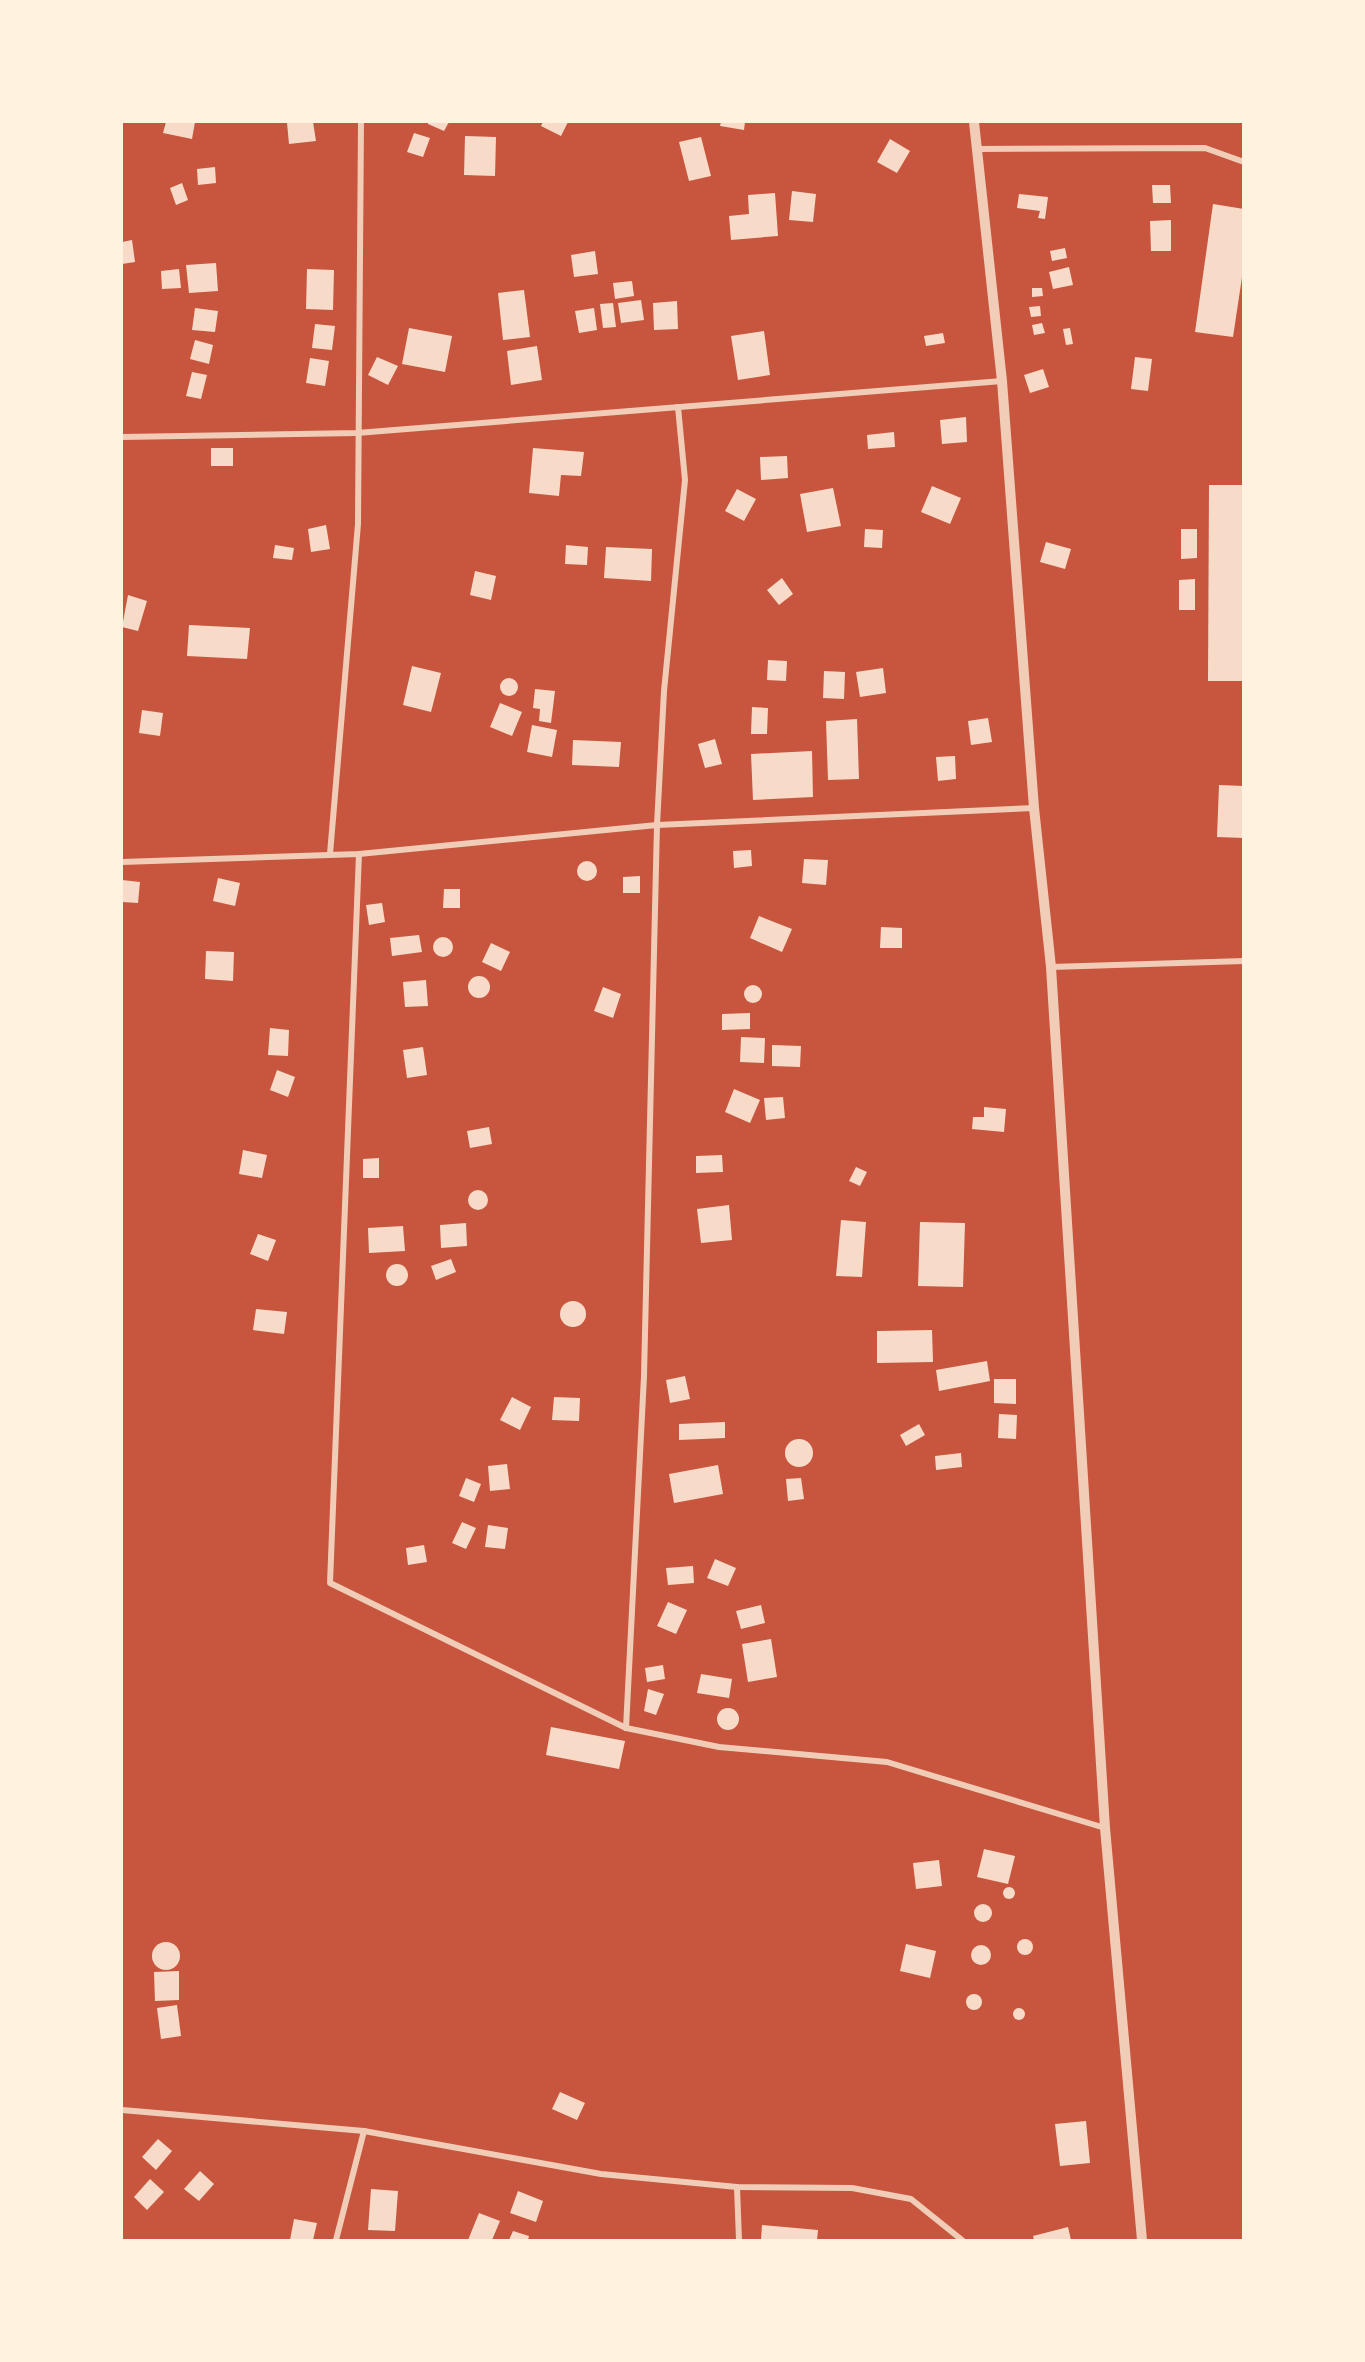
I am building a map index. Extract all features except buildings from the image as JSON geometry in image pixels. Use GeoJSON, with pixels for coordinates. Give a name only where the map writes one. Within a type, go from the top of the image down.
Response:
{"type":"FeatureCollection","features":[{"type":"Feature","properties":{"kind":"street"},"geometry":{"type":"LineString","coordinates":[[330,854],[358,524],[361,122]]}},
{"type":"Feature","properties":{"kind":"street"},"geometry":{"type":"LineString","coordinates":[[974,122],[1002,381],[1034,808],[1052,967],[1105,1828],[1142,2241]]}},
{"type":"Feature","properties":{"kind":"street"},"geometry":{"type":"LineString","coordinates":[[976,149],[1205,148],[1244,162]]}},
{"type":"Feature","properties":{"kind":"street"},"geometry":{"type":"LineString","coordinates":[[122,437],[357,433],[1002,381]]}},
{"type":"Feature","properties":{"kind":"street"},"geometry":{"type":"LineString","coordinates":[[626,1728],[644,1376],[657,825],[664,691],[685,480],[678,407]]}},
{"type":"Feature","properties":{"kind":"street"},"geometry":{"type":"LineString","coordinates":[[122,862],[359,854],[657,825],[1034,808]]}},
{"type":"Feature","properties":{"kind":"street"},"geometry":{"type":"LineString","coordinates":[[359,854],[330,1583],[626,1728],[719,1748],[887,1762],[1105,1828]]}},
{"type":"Feature","properties":{"kind":"street"},"geometry":{"type":"LineString","coordinates":[[1052,967],[1244,962]]}},
{"type":"Feature","properties":{"kind":"street"},"geometry":{"type":"LineString","coordinates":[[122,2110],[364,2131],[602,2174],[737,2187],[852,2188],[911,2199],[962,2241]]}},
{"type":"Feature","properties":{"kind":"street"},"geometry":{"type":"LineString","coordinates":[[336,2241],[364,2131]]}},
{"type":"Feature","properties":{"kind":"street"},"geometry":{"type":"LineString","coordinates":[[737,2187],[739,2241]]}}]}
